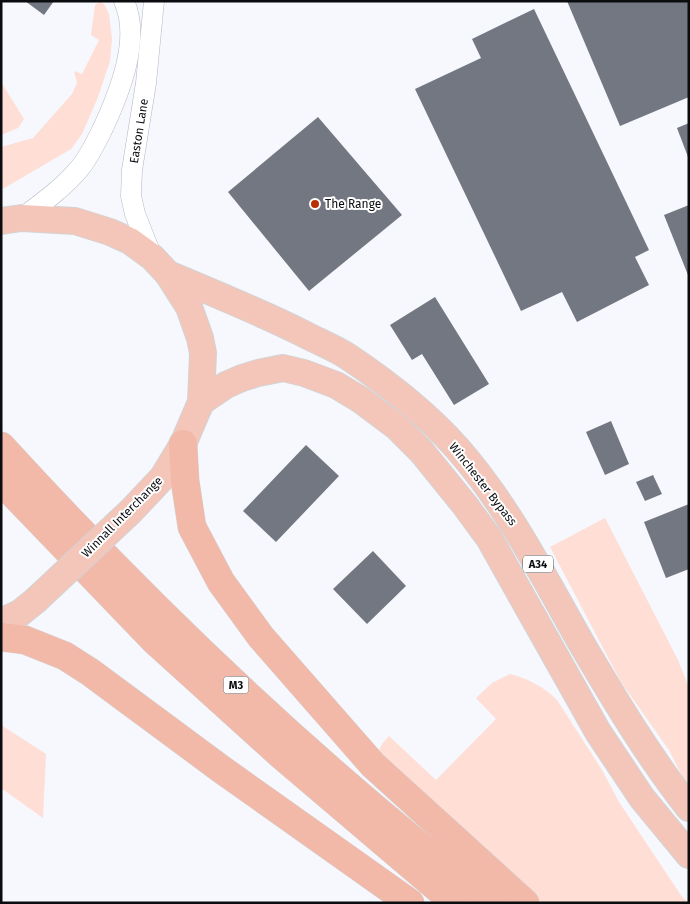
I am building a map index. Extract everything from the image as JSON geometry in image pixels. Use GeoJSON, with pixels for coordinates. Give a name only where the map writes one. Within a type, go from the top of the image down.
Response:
{"type":"FeatureCollection","features":[{"type":"Feature","properties":{"kind":"highway","name":"Winnall Interchange"},"geometry":{"type":"LineString","coordinates":[[1,622],[20,613],[35,601],[131,511],[163,477],[183,444],[202,402],[203,353],[200,338],[189,307],[160,266],[130,241],[105,230],[75,221],[12,220]]}},
{"type":"Feature","properties":{"kind":"highway","name":"Winchester Bypass"},"geometry":{"type":"LineString","coordinates":[[160,266],[345,354],[388,385],[456,447],[486,484],[514,524],[629,723],[670,784],[689,808]]}},
{"type":"Feature","properties":{"kind":"highway","name":"A34"},"geometry":{"type":"LineString","coordinates":[[202,402],[226,385],[242,378],[283,368],[336,384],[362,400],[397,427],[421,451],[464,504],[488,538],[598,732],[642,798],[689,855]]}},
{"type":"Feature","properties":{"kind":"highway"},"geometry":{"type":"LineString","coordinates":[[183,444],[185,481],[192,528],[220,582],[261,637],[373,765],[525,903]]}},
{"type":"Feature","properties":{"kind":"highway","name":"M3"},"geometry":{"type":"LineString","coordinates":[[1,446],[126,578],[216,667],[342,780],[436,860],[492,903]]}},
{"type":"Feature","properties":{"kind":"highway","name":"M3"},"geometry":{"type":"LineString","coordinates":[[1,481],[154,640],[281,756],[454,903]]}},
{"type":"Feature","properties":{"kind":"highway"},"geometry":{"type":"LineString","coordinates":[[1,637],[25,640],[65,656],[84,668],[221,769],[410,903]]}},
{"type":"Feature","properties":{"kind":"street"},"geometry":{"type":"LineString","coordinates":[[12,220],[64,185],[81,167],[101,132],[114,104],[129,54],[130,34],[124,1]]}},
{"type":"Feature","properties":{"kind":"street","name":"Easton Lane"},"geometry":{"type":"LineString","coordinates":[[154,1],[146,83],[133,163],[131,196],[135,214],[160,266]]}},
{"type":"Feature","properties":{"kind":"shaded area"},"geometry":{"type":"Polygon","coordinates":[[[100,2],[104,4],[109,14],[112,39],[110,61],[98,97],[82,134],[71,149],[1,190],[1,147],[33,138],[72,94],[77,83],[74,71],[82,74],[99,40],[91,35],[95,5],[100,2]]]}},
{"type":"Feature","properties":{"kind":"shaded area"},"geometry":{"type":"Polygon","coordinates":[[[1,82],[24,119],[18,128],[1,135],[1,82]]]}},
{"type":"Feature","properties":{"kind":"shaded area"},"geometry":{"type":"Polygon","coordinates":[[[605,518],[678,660],[689,688],[689,790],[669,750],[621,682],[550,547],[605,518]]]}},
{"type":"Feature","properties":{"kind":"shaded area"},"geometry":{"type":"Polygon","coordinates":[[[510,674],[535,684],[557,700],[602,770],[619,802],[682,897],[689,903],[536,903],[378,752],[389,736],[436,780],[496,719],[476,698],[492,683],[510,674]]]}},
{"type":"Feature","properties":{"kind":"shaded area"},"geometry":{"type":"Polygon","coordinates":[[[1,725],[46,754],[43,818],[1,788],[1,725]]]}},
{"type":"Feature","properties":{"kind":"building"},"geometry":{"type":"Polygon","coordinates":[[[25,1],[54,1],[44,15],[25,1]]]}},
{"type":"Feature","properties":{"kind":"building"},"geometry":{"type":"Polygon","coordinates":[[[567,1],[689,1],[689,97],[620,126],[567,1]]]}},
{"type":"Feature","properties":{"kind":"building"},"geometry":{"type":"Polygon","coordinates":[[[534,9],[649,250],[635,257],[649,285],[577,322],[562,292],[521,311],[415,89],[481,58],[472,39],[534,9]]]}},
{"type":"Feature","properties":{"kind":"building","name":"The Range"},"geometry":{"type":"Polygon","coordinates":[[[318,117],[402,215],[309,291],[228,192],[318,117]]]}},
{"type":"Feature","properties":{"kind":"building"},"geometry":{"type":"Polygon","coordinates":[[[689,123],[689,157],[688,157],[677,128],[689,123]]]}},
{"type":"Feature","properties":{"kind":"building"},"geometry":{"type":"Polygon","coordinates":[[[689,205],[689,275],[688,275],[664,215],[689,205]]]}},
{"type":"Feature","properties":{"kind":"building"},"geometry":{"type":"Polygon","coordinates":[[[435,297],[489,384],[454,405],[422,354],[412,360],[390,325],[435,297]]]}},
{"type":"Feature","properties":{"kind":"building"},"geometry":{"type":"Polygon","coordinates":[[[611,421],[629,464],[605,475],[586,432],[611,421]]]}},
{"type":"Feature","properties":{"kind":"building"},"geometry":{"type":"Polygon","coordinates":[[[306,445],[339,476],[276,542],[243,511],[306,445]]]}},
{"type":"Feature","properties":{"kind":"building"},"geometry":{"type":"Polygon","coordinates":[[[653,475],[662,494],[645,501],[636,482],[653,475]]]}},
{"type":"Feature","properties":{"kind":"building"},"geometry":{"type":"Polygon","coordinates":[[[689,504],[689,569],[666,578],[644,522],[689,504]]]}},
{"type":"Feature","properties":{"kind":"building"},"geometry":{"type":"Polygon","coordinates":[[[373,551],[406,586],[367,624],[333,589],[373,551]]]}},
{"type":"Feature","properties":{"kind":"place","name":"The Range"},"geometry":{"type":"Point","coordinates":[315,204]}}]}
